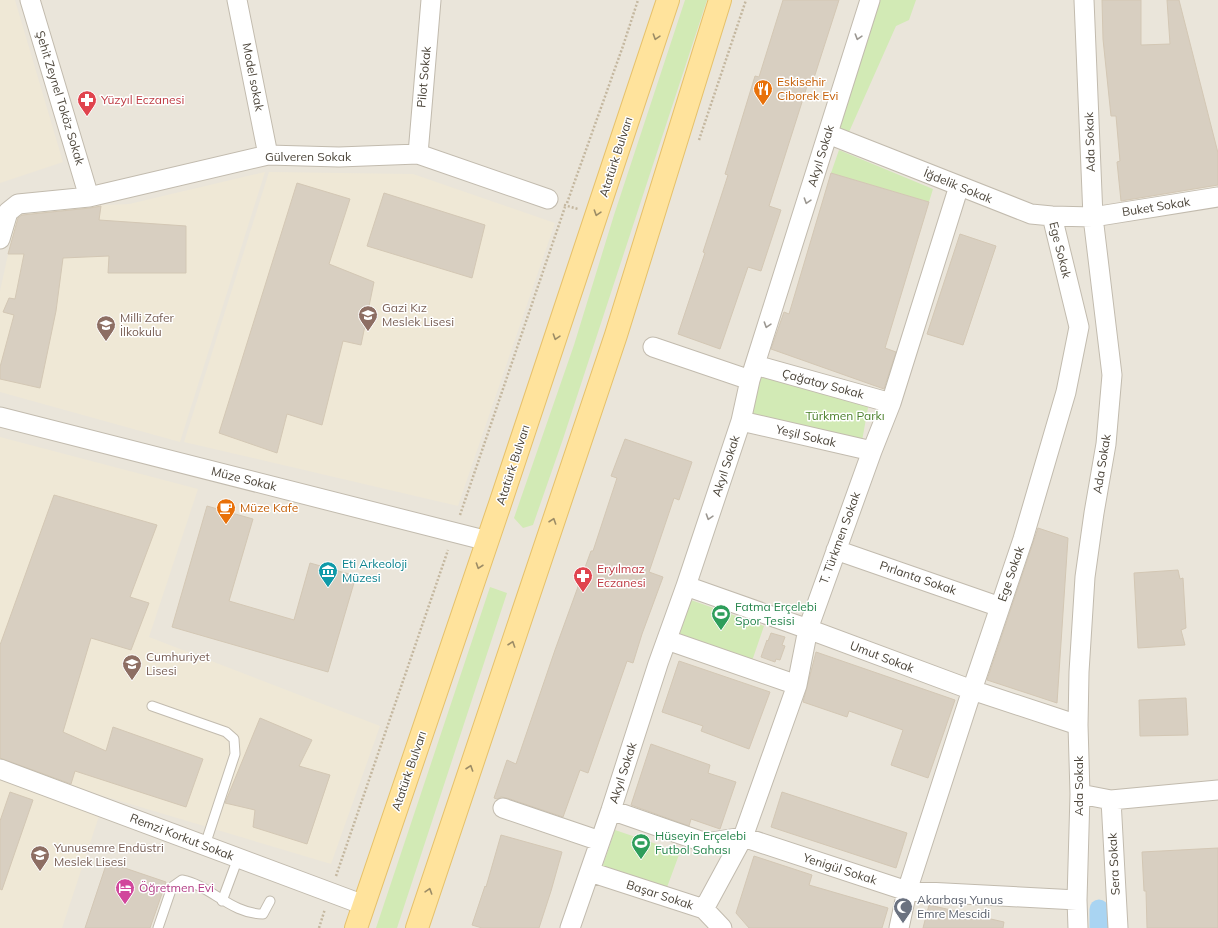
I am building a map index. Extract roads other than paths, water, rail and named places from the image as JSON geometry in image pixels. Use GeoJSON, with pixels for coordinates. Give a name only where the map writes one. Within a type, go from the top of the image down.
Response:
{"type":"FeatureCollection","features":[{"type":"Feature","properties":{"kind":"main road","name":"Atatürk Bulvarı"},"geometry":{"type":"LineString","coordinates":[[356,928],[488,541],[668,0]]}},
{"type":"Feature","properties":{"kind":"main road"},"geometry":{"type":"LineString","coordinates":[[417,928],[616,335],[720,0]]}},
{"type":"Feature","properties":{"kind":"street","name":"Şehit Zeynel Toköz Sokak"},"geometry":{"type":"LineString","coordinates":[[30,0],[89,197]]}},
{"type":"Feature","properties":{"kind":"street","name":"Model sokak"},"geometry":{"type":"LineString","coordinates":[[237,0],[268,155]]}},
{"type":"Feature","properties":{"kind":"street","name":"Pilot Sokak"},"geometry":{"type":"LineString","coordinates":[[418,154],[431,0]]}},
{"type":"Feature","properties":{"kind":"street","name":"Akyıl Sokak"},"geometry":{"type":"LineString","coordinates":[[570,928],[741,421],[752,373],[870,0]]}},
{"type":"Feature","properties":{"kind":"street","name":"Ada Sokak"},"geometry":{"type":"LineString","coordinates":[[1078,928],[1077,900],[1080,794],[1078,725],[1079,672],[1085,577],[1106,444],[1112,375],[1093,217],[1084,0]]}},
{"type":"Feature","properties":{"kind":"street","name":"İğdelik Sokak"},"geometry":{"type":"LineString","coordinates":[[828,134],[1031,214],[1093,217]]}},
{"type":"Feature","properties":{"kind":"street","name":"Gülveren Sokak"},"geometry":{"type":"LineString","coordinates":[[0,239],[8,212],[18,204],[89,197],[268,155],[339,157],[418,154],[548,199]]}},
{"type":"Feature","properties":{"kind":"street","name":"T. Türkmen Sokak"},"geometry":{"type":"LineString","coordinates":[[704,909],[743,837],[797,685],[808,629],[872,451],[891,403],[959,186]]}},
{"type":"Feature","properties":{"kind":"street","name":"Buket Sokak"},"geometry":{"type":"LineString","coordinates":[[1093,217],[1218,197]]}},
{"type":"Feature","properties":{"kind":"street","name":"Ege Sokak"},"geometry":{"type":"LineString","coordinates":[[899,928],[907,891],[1023,539],[1066,392],[1079,327],[1052,216]]}},
{"type":"Feature","properties":{"kind":"street","name":"Çağatay Sokak"},"geometry":{"type":"LineString","coordinates":[[653,347],[752,373],[891,403]]}},
{"type":"Feature","properties":{"kind":"street","name":"Müze Sokak"},"geometry":{"type":"LineString","coordinates":[[0,417],[488,541]]}},
{"type":"Feature","properties":{"kind":"street","name":"Yeşil Sokak"},"geometry":{"type":"LineString","coordinates":[[741,421],[872,451]]}},
{"type":"Feature","properties":{"kind":"street","name":"Pırlanta Sokak"},"geometry":{"type":"LineString","coordinates":[[836,550],[1000,607]]}},
{"type":"Feature","properties":{"kind":"street","name":"Umut Sokak"},"geometry":{"type":"LineString","coordinates":[[686,586],[808,629],[972,690],[1078,725]]}},
{"type":"Feature","properties":{"kind":"street"},"geometry":{"type":"LineString","coordinates":[[667,640],[797,685]]}},
{"type":"Feature","properties":{"kind":"street","name":"Remzi Korkut Sokak"},"geometry":{"type":"LineString","coordinates":[[0,769],[364,905]]}},
{"type":"Feature","properties":{"kind":"street"},"geometry":{"type":"LineString","coordinates":[[1080,794],[1111,800],[1218,790]]}},
{"type":"Feature","properties":{"kind":"street","name":"Sera Sokak"},"geometry":{"type":"LineString","coordinates":[[1111,800],[1118,928]]}},
{"type":"Feature","properties":{"kind":"street"},"geometry":{"type":"LineString","coordinates":[[503,808],[600,841]]}},
{"type":"Feature","properties":{"kind":"street","name":"Yenigül Sokak"},"geometry":{"type":"LineString","coordinates":[[611,810],[706,843],[743,837],[907,891],[1077,900]]}},
{"type":"Feature","properties":{"kind":"street","name":"Başar Sokak"},"geometry":{"type":"LineString","coordinates":[[590,872],[704,909],[722,928]]}},
{"type":"Feature","properties":{"kind":"lane"},"geometry":{"type":"LineString","coordinates":[[152,706],[226,732],[234,739],[234,754],[205,846]]}},
{"type":"Feature","properties":{"kind":"lane"},"geometry":{"type":"LineString","coordinates":[[222,901],[238,858]]}},
{"type":"Feature","properties":{"kind":"lane"},"geometry":{"type":"LineString","coordinates":[[158,928],[172,887],[182,880],[192,882],[222,901],[252,914],[263,914],[270,901]]}},
{"type":"Feature","properties":{"kind":"waterway"},"geometry":{"type":"LineString","coordinates":[[1099,909],[1099,928]]}},
{"type":"Feature","properties":{"kind":"place","name":"Eskisehir Ciborek Evi"},"geometry":{"type":"Point","coordinates":[763,106]}},
{"type":"Feature","properties":{"kind":"place","name":"Yüzyıl Eczanesi"},"geometry":{"type":"Point","coordinates":[87,117]}},
{"type":"Feature","properties":{"kind":"place","name":"Gazi Kız Meslek Lisesi"},"geometry":{"type":"Point","coordinates":[368,332]}},
{"type":"Feature","properties":{"kind":"place","name":"Milli Zafer İlkokulu"},"geometry":{"type":"Point","coordinates":[106,342]}},
{"type":"Feature","properties":{"kind":"place","name":"Müze Kafe"},"geometry":{"type":"Point","coordinates":[226,525]}},
{"type":"Feature","properties":{"kind":"place","name":"Eti Arkeoloji Müzesi"},"geometry":{"type":"Point","coordinates":[328,588]}},
{"type":"Feature","properties":{"kind":"place","name":"Eryılmaz Eczanesi"},"geometry":{"type":"Point","coordinates":[583,593]}},
{"type":"Feature","properties":{"kind":"place","name":"Fatma Erçelebi Spor Tesisi"},"geometry":{"type":"Point","coordinates":[721,631]}},
{"type":"Feature","properties":{"kind":"place","name":"Cumhuriyet Lisesi"},"geometry":{"type":"Point","coordinates":[132,681]}},
{"type":"Feature","properties":{"kind":"place","name":"Hüseyin Erçelebi Futbol Sahası"},"geometry":{"type":"Point","coordinates":[641,860]}},
{"type":"Feature","properties":{"kind":"place","name":"Yunusemre Endüstri Meslek Lisesi"},"geometry":{"type":"Point","coordinates":[40,872]}},
{"type":"Feature","properties":{"kind":"place","name":"Öğretmen Evi"},"geometry":{"type":"Point","coordinates":[125,905]}},
{"type":"Feature","properties":{"kind":"place","name":"Akarbaşı Yunus Emre Mescidi"},"geometry":{"type":"Point","coordinates":[903,924]}},
{"type":"Feature","properties":{"kind":"park label","name":"Türkmen Parkı"},"geometry":{"type":"Point","coordinates":[845,416]}}]}
